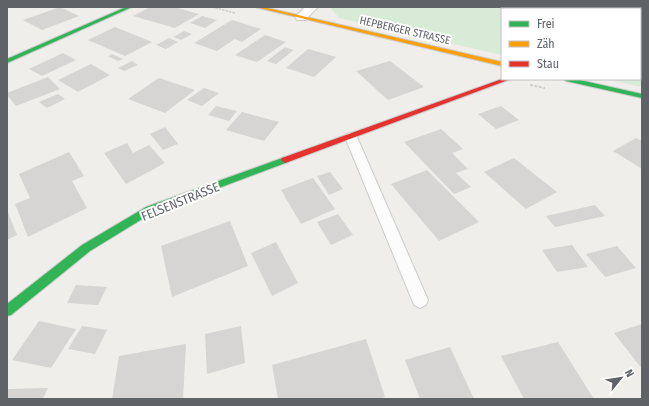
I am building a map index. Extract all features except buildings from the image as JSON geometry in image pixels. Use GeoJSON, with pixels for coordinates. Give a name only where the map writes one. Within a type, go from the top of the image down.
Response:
{"type":"FeatureCollection","features":[{"type":"Feature","properties":{"kind":"street"},"geometry":{"type":"LineString","coordinates":[[7,61],[130,7]]}},
{"type":"Feature","properties":{"kind":"street","name":"HEPBERGER STRASSE"},"geometry":{"type":"LineString","coordinates":[[257,7],[501,64]]}},
{"type":"Feature","properties":{"kind":"street"},"geometry":{"type":"LineString","coordinates":[[301,17],[312,7]]}},
{"type":"Feature","properties":{"kind":"street","name":"FELSENSTRASSE"},"geometry":{"type":"LineString","coordinates":[[7,311],[86,248],[149,210],[505,80]]}},
{"type":"Feature","properties":{"kind":"street"},"geometry":{"type":"LineString","coordinates":[[570,80],[642,96]]}},
{"type":"Feature","properties":{"kind":"lane"},"geometry":{"type":"LineString","coordinates":[[351,137],[420,300]]}},
{"type":"Feature","properties":{"kind":"green space"},"geometry":{"type":"Polygon","coordinates":[[[330,7],[642,7],[642,87],[610,80],[641,80],[641,8],[501,8],[501,55],[339,18],[330,7]]]}},
{"type":"Feature","properties":{"kind":"traffic: fast"},"geometry":{"type":"LineString","coordinates":[[7,61],[130,7]]}},
{"type":"Feature","properties":{"kind":"traffic: fast"},"geometry":{"type":"LineString","coordinates":[[570,80],[642,96]]}},
{"type":"Feature","properties":{"kind":"traffic: fast"},"geometry":{"type":"LineString","coordinates":[[7,311],[86,248],[149,210],[285,160]]}},
{"type":"Feature","properties":{"kind":"traffic: slow"},"geometry":{"type":"LineString","coordinates":[[257,7],[501,64]]}},
{"type":"Feature","properties":{"kind":"traffic: jam"},"geometry":{"type":"LineString","coordinates":[[285,160],[505,80]]}}]}
